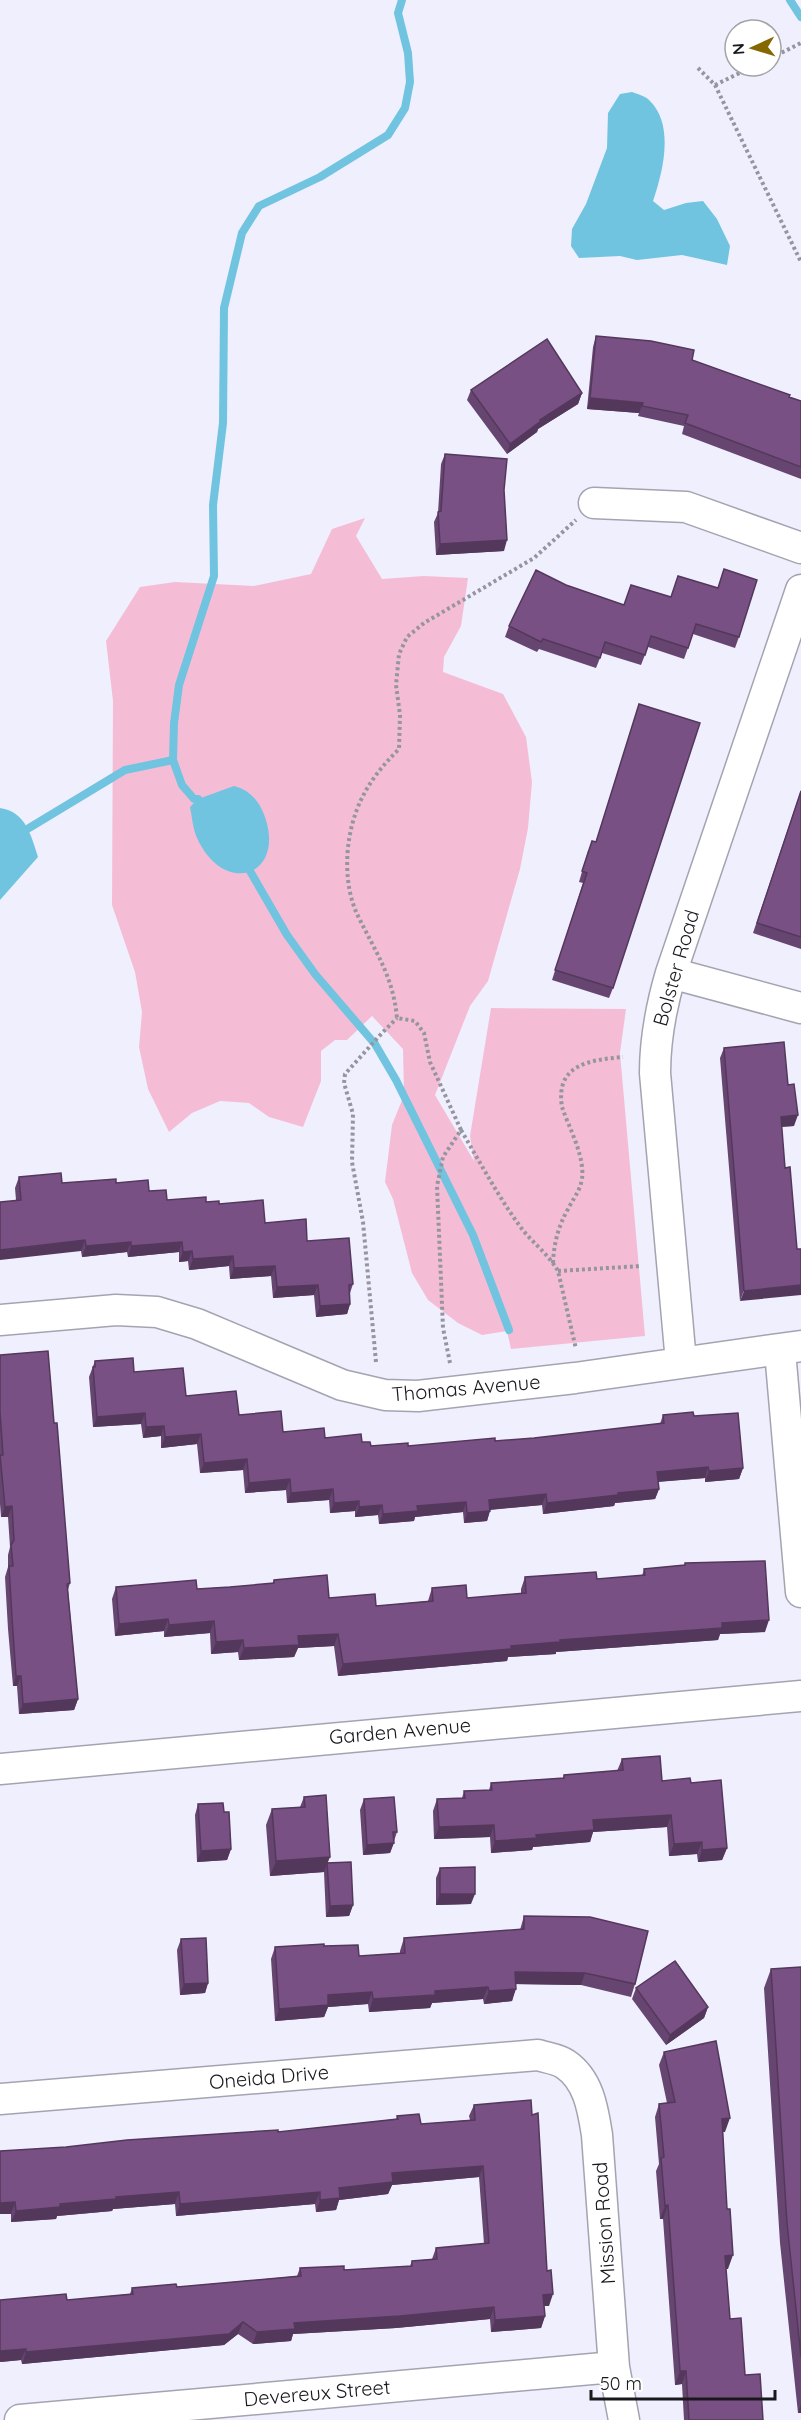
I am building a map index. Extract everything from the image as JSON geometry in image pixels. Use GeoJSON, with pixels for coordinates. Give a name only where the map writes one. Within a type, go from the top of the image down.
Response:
{"type":"FeatureCollection","features":[{"type":"Feature","properties":{"kind":"street"},"geometry":{"type":"LineString","coordinates":[[594,503],[686,507],[801,548]]}},
{"type":"Feature","properties":{"kind":"street","name":"Bolster Road"},"geometry":{"type":"LineString","coordinates":[[681,1362],[655,1073],[657,1032],[662,1003],[671,974],[801,590]]}},
{"type":"Feature","properties":{"kind":"street"},"geometry":{"type":"LineString","coordinates":[[671,974],[801,1008]]}},
{"type":"Feature","properties":{"kind":"street","name":"Thomas Avenue"},"geometry":{"type":"LineString","coordinates":[[0,1320],[116,1310],[157,1312],[197,1324],[342,1385],[385,1395],[418,1396],[446,1393],[575,1378],[790,1348]]}},
{"type":"Feature","properties":{"kind":"street"},"geometry":{"type":"LineString","coordinates":[[790,1348],[801,1592]]}},
{"type":"Feature","properties":{"kind":"street","name":"Garden Avenue"},"geometry":{"type":"LineString","coordinates":[[0,1769],[801,1696]]}},
{"type":"Feature","properties":{"kind":"street","name":"Oneida Drive"},"geometry":{"type":"LineString","coordinates":[[0,2099],[538,2055]]}},
{"type":"Feature","properties":{"kind":"street","name":"Mission Road"},"geometry":{"type":"LineString","coordinates":[[538,2055],[564,2062],[577,2074],[591,2100],[597,2135],[614,2367],[624,2420]]}},
{"type":"Feature","properties":{"kind":"street","name":"Devereux Street"},"geometry":{"type":"LineString","coordinates":[[20,2420],[614,2367]]}},
{"type":"Feature","properties":{"kind":"path"},"geometry":{"type":"LineString","coordinates":[[783,52],[801,43]]}},
{"type":"Feature","properties":{"kind":"path"},"geometry":{"type":"LineString","coordinates":[[698,68],[715,85],[801,262]]}},
{"type":"Feature","properties":{"kind":"path"},"geometry":{"type":"LineString","coordinates":[[715,85],[729,78]]}},
{"type":"Feature","properties":{"kind":"path"},"geometry":{"type":"LineString","coordinates":[[398,1018],[395,994],[385,968],[356,914],[349,886],[347,859],[353,824],[362,798],[378,772],[399,748],[400,715],[396,685],[399,654],[407,637],[424,623],[534,558],[594,503]]}},
{"type":"Feature","properties":{"kind":"path"},"geometry":{"type":"LineString","coordinates":[[376,1362],[363,1222],[352,1162],[353,1114],[344,1083],[345,1074],[398,1018]]}},
{"type":"Feature","properties":{"kind":"path"},"geometry":{"type":"LineString","coordinates":[[398,1018],[415,1021],[424,1033],[430,1062],[461,1130],[498,1194],[558,1271],[576,1349]]}},
{"type":"Feature","properties":{"kind":"path"},"geometry":{"type":"LineString","coordinates":[[553,1263],[558,1228],[582,1180],[581,1164],[562,1107],[560,1097],[562,1085],[568,1075],[586,1063],[622,1057]]}},
{"type":"Feature","properties":{"kind":"path"},"geometry":{"type":"LineString","coordinates":[[450,1363],[443,1328],[437,1186],[442,1157],[461,1130]]}},
{"type":"Feature","properties":{"kind":"path"},"geometry":{"type":"LineString","coordinates":[[558,1271],[641,1266]]}},
{"type":"Feature","properties":{"kind":"shaded area"},"geometry":{"type":"Polygon","coordinates":[[[365,518],[356,536],[382,579],[424,576],[468,578],[461,626],[444,657],[443,672],[503,694],[526,737],[532,782],[528,828],[520,869],[488,981],[470,1006],[435,1095],[474,1161],[470,1136],[491,1008],[626,1009],[620,1053],[645,1336],[511,1349],[507,1331],[482,1335],[458,1323],[428,1300],[412,1273],[393,1199],[385,1182],[392,1125],[404,1095],[403,1049],[372,1016],[347,1040],[335,1040],[321,1051],[321,1081],[303,1127],[269,1117],[249,1103],[220,1101],[192,1113],[169,1132],[148,1089],[139,1047],[142,1012],[135,972],[112,905],[113,701],[106,641],[140,587],[175,582],[254,586],[311,574],[332,529],[365,518]]]}},
{"type":"Feature","properties":{"kind":"water"},"geometry":{"type":"Polygon","coordinates":[[[632,92],[649,100],[657,110],[662,122],[665,149],[653,201],[664,210],[686,203],[703,201],[717,219],[730,246],[727,265],[682,255],[637,260],[620,256],[579,258],[571,246],[572,229],[586,204],[607,148],[608,113],[620,94],[632,92]]]}},
{"type":"Feature","properties":{"kind":"water"},"geometry":{"type":"Polygon","coordinates":[[[234,786],[248,792],[258,803],[269,834],[268,851],[261,864],[250,872],[237,873],[223,869],[209,857],[197,838],[190,807],[198,799],[234,786]]]}},
{"type":"Feature","properties":{"kind":"water"},"geometry":{"type":"Polygon","coordinates":[[[0,808],[9,810],[22,819],[30,833],[38,857],[0,900],[0,808]]]}},
{"type":"Feature","properties":{"kind":"building"},"geometry":{"type":"Polygon","coordinates":[[[596,336],[651,341],[694,350],[692,360],[801,401],[801,467],[685,423],[688,415],[642,406],[643,403],[590,398],[596,336]]]}},
{"type":"Feature","properties":{"kind":"building"},"geometry":{"type":"Polygon","coordinates":[[[547,339],[582,393],[540,420],[510,444],[471,390],[547,339]]]}},
{"type":"Feature","properties":{"kind":"building"},"geometry":{"type":"Polygon","coordinates":[[[445,454],[507,459],[504,490],[507,540],[440,544],[438,512],[441,511],[445,454]]]}},
{"type":"Feature","properties":{"kind":"building"},"geometry":{"type":"Polygon","coordinates":[[[724,569],[757,580],[739,637],[696,624],[688,648],[651,636],[645,655],[605,642],[600,658],[543,639],[541,642],[509,626],[536,570],[566,585],[624,605],[631,585],[671,597],[678,576],[718,588],[724,569]]]}},
{"type":"Feature","properties":{"kind":"building"},"geometry":{"type":"Polygon","coordinates":[[[639,704],[700,723],[613,988],[555,970],[587,873],[582,871],[592,841],[596,842],[639,704]]]}},
{"type":"Feature","properties":{"kind":"building"},"geometry":{"type":"Polygon","coordinates":[[[801,791],[801,937],[757,923],[801,791]]]}},
{"type":"Feature","properties":{"kind":"building"},"geometry":{"type":"Polygon","coordinates":[[[784,1042],[788,1085],[794,1084],[798,1115],[781,1117],[785,1168],[790,1167],[797,1249],[801,1249],[801,1285],[744,1291],[724,1048],[784,1042]]]}},
{"type":"Feature","properties":{"kind":"building"},"geometry":{"type":"Polygon","coordinates":[[[61,1173],[62,1183],[116,1179],[116,1183],[148,1180],[149,1191],[166,1190],[167,1200],[206,1197],[206,1202],[219,1201],[219,1204],[263,1200],[265,1223],[306,1219],[307,1241],[349,1238],[353,1284],[349,1285],[350,1304],[320,1306],[318,1285],[277,1287],[275,1266],[234,1268],[233,1256],[193,1259],[192,1251],[183,1252],[182,1242],[131,1246],[131,1242],[86,1246],[85,1240],[0,1250],[0,1202],[21,1200],[19,1177],[61,1173]]]}},
{"type":"Feature","properties":{"kind":"building"},"geometry":{"type":"Polygon","coordinates":[[[48,1351],[54,1423],[57,1423],[70,1583],[67,1584],[78,1699],[23,1704],[21,1676],[16,1676],[9,1566],[13,1566],[12,1506],[5,1507],[0,1455],[3,1455],[0,1355],[48,1351]]]}},
{"type":"Feature","properties":{"kind":"building"},"geometry":{"type":"Polygon","coordinates":[[[133,1358],[134,1372],[183,1368],[186,1396],[236,1391],[239,1415],[281,1411],[283,1432],[324,1428],[325,1438],[361,1434],[362,1442],[370,1442],[371,1446],[408,1443],[408,1446],[495,1438],[495,1441],[534,1438],[664,1423],[663,1415],[693,1412],[694,1416],[738,1413],[743,1468],[709,1471],[708,1467],[657,1472],[659,1489],[618,1493],[618,1495],[547,1503],[546,1494],[489,1500],[490,1511],[467,1513],[466,1502],[417,1506],[418,1511],[383,1514],[382,1505],[359,1507],[359,1501],[334,1503],[333,1489],[291,1493],[290,1479],[249,1483],[247,1459],[204,1463],[201,1434],[165,1437],[164,1426],[146,1427],[145,1413],[97,1417],[93,1367],[95,1367],[95,1361],[133,1358]]]}},
{"type":"Feature","properties":{"kind":"building"},"geometry":{"type":"Polygon","coordinates":[[[765,1561],[769,1620],[722,1623],[722,1628],[560,1640],[560,1642],[511,1646],[511,1649],[343,1664],[338,1634],[298,1636],[299,1645],[244,1648],[243,1640],[216,1642],[214,1621],[169,1625],[168,1619],[119,1624],[116,1587],[196,1580],[197,1589],[274,1583],[274,1580],[327,1575],[329,1598],[375,1594],[376,1606],[433,1601],[432,1588],[466,1585],[467,1598],[526,1593],[525,1577],[596,1572],[597,1579],[645,1575],[644,1569],[685,1565],[685,1563],[765,1561]]]}},
{"type":"Feature","properties":{"kind":"building"},"geometry":{"type":"Polygon","coordinates":[[[660,1756],[662,1781],[690,1778],[691,1783],[721,1780],[727,1848],[702,1850],[702,1842],[674,1844],[671,1815],[593,1820],[594,1830],[495,1841],[494,1825],[439,1827],[437,1799],[465,1798],[464,1791],[492,1790],[491,1783],[564,1778],[564,1775],[623,1770],[622,1759],[660,1756]]]}},
{"type":"Feature","properties":{"kind":"building"},"geometry":{"type":"Polygon","coordinates":[[[326,1795],[330,1857],[276,1861],[272,1809],[305,1807],[304,1797],[326,1795]]]}},
{"type":"Feature","properties":{"kind":"building"},"geometry":{"type":"Polygon","coordinates":[[[394,1797],[397,1832],[393,1832],[394,1843],[367,1845],[364,1799],[394,1797]]]}},
{"type":"Feature","properties":{"kind":"building"},"geometry":{"type":"Polygon","coordinates":[[[223,1803],[224,1812],[229,1812],[231,1849],[201,1851],[198,1804],[223,1803]]]}},
{"type":"Feature","properties":{"kind":"building"},"geometry":{"type":"Polygon","coordinates":[[[351,1862],[353,1905],[330,1906],[327,1863],[351,1862]]]}},
{"type":"Feature","properties":{"kind":"building"},"geometry":{"type":"Polygon","coordinates":[[[475,1867],[475,1894],[440,1894],[440,1868],[475,1867]]]}},
{"type":"Feature","properties":{"kind":"building"},"geometry":{"type":"Polygon","coordinates":[[[524,1916],[590,1917],[648,1931],[635,1984],[585,1973],[515,1972],[516,1989],[489,1991],[488,1987],[435,1991],[435,1995],[373,1999],[372,1992],[328,1995],[328,2005],[279,2009],[275,1947],[324,1944],[324,1946],[358,1945],[359,1956],[405,1953],[404,1938],[524,1929],[524,1916]]]}},
{"type":"Feature","properties":{"kind":"building"},"geometry":{"type":"Polygon","coordinates":[[[206,1938],[208,1983],[184,1984],[181,1939],[206,1938]]]}},
{"type":"Feature","properties":{"kind":"building"},"geometry":{"type":"Polygon","coordinates":[[[675,1961],[708,2007],[670,2035],[636,1988],[675,1961]]]}},
{"type":"Feature","properties":{"kind":"building"},"geometry":{"type":"Polygon","coordinates":[[[801,1967],[801,2357],[787,2223],[771,1969],[801,1967]]]}},
{"type":"Feature","properties":{"kind":"building"},"geometry":{"type":"Polygon","coordinates":[[[716,2041],[730,2118],[722,2119],[727,2209],[730,2209],[733,2255],[725,2256],[730,2319],[741,2318],[745,2375],[760,2374],[763,2420],[689,2420],[686,2371],[680,2371],[668,2205],[665,2206],[661,2158],[664,2157],[659,2104],[675,2102],[664,2052],[716,2041]]]}},
{"type":"Feature","properties":{"kind":"building"},"geometry":{"type":"Polygon","coordinates":[[[531,2100],[532,2115],[538,2113],[547,2271],[551,2270],[553,2294],[543,2295],[545,2316],[495,2320],[494,2307],[294,2323],[295,2329],[257,2332],[243,2322],[229,2334],[26,2352],[26,2349],[0,2351],[0,2300],[66,2294],[67,2300],[133,2294],[132,2288],[176,2284],[177,2287],[301,2276],[300,2268],[344,2266],[344,2270],[412,2266],[412,2261],[437,2259],[436,2248],[489,2243],[483,2166],[392,2173],[393,2182],[339,2188],[340,2198],[320,2200],[320,2192],[180,2204],[179,2192],[116,2197],[116,2199],[60,2204],[60,2207],[16,2211],[15,2202],[0,2203],[0,2151],[127,2140],[278,2130],[278,2132],[398,2119],[397,2116],[419,2114],[421,2124],[475,2120],[474,2105],[531,2100]]]}},
{"type":"Feature","properties":{"kind":"waterway"},"geometry":{"type":"LineString","coordinates":[[198,799],[194,799],[182,785],[173,760],[174,723],[179,685],[214,576],[213,505],[223,423],[224,308],[242,233],[259,206],[320,177],[388,135],[405,108],[410,82],[408,53],[398,13],[402,0]]}},
{"type":"Feature","properties":{"kind":"waterway"},"geometry":{"type":"LineString","coordinates":[[790,0],[801,17]]}},
{"type":"Feature","properties":{"kind":"waterway"},"geometry":{"type":"LineString","coordinates":[[29,828],[125,770],[173,760]]}},
{"type":"Feature","properties":{"kind":"waterway"},"geometry":{"type":"LineString","coordinates":[[250,871],[287,935],[315,974],[375,1044],[396,1080],[473,1235],[509,1330]]}}]}
